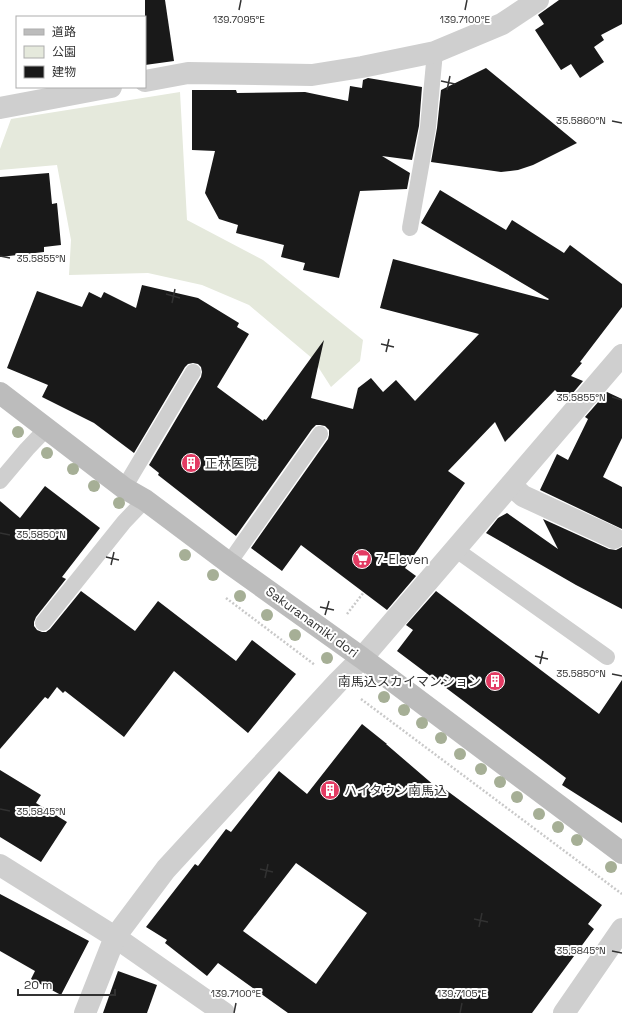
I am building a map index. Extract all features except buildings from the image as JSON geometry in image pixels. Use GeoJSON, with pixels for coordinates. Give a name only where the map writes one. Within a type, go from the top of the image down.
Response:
{"type":"FeatureCollection","features":[{"type":"Feature","properties":{"kind":"street"},"geometry":{"type":"LineString","coordinates":[[146,81],[188,73],[312,75],[362,67],[435,52],[502,24],[538,0]]}},
{"type":"Feature","properties":{"kind":"street"},"geometry":{"type":"LineString","coordinates":[[0,108],[106,88]]}},
{"type":"Feature","properties":{"kind":"street"},"geometry":{"type":"LineString","coordinates":[[85,1013],[114,937],[166,869],[338,682],[362,658],[622,355]]}},
{"type":"Feature","properties":{"kind":"street","name":"Sakuranamiki dori"},"geometry":{"type":"LineString","coordinates":[[0,393],[124,488],[144,500],[362,658],[622,853]]}},
{"type":"Feature","properties":{"kind":"street"},"geometry":{"type":"LineString","coordinates":[[511,485],[523,496],[614,538]]}},
{"type":"Feature","properties":{"kind":"street"},"geometry":{"type":"LineString","coordinates":[[0,865],[114,937],[224,1013]]}},
{"type":"Feature","properties":{"kind":"street"},"geometry":{"type":"LineString","coordinates":[[564,1013],[622,929]]}},
{"type":"Feature","properties":{"kind":"lane"},"geometry":{"type":"LineString","coordinates":[[410,228],[428,127],[435,52]]}},
{"type":"Feature","properties":{"kind":"lane"},"geometry":{"type":"LineString","coordinates":[[124,488],[193,372]]}},
{"type":"Feature","properties":{"kind":"lane"},"geometry":{"type":"LineString","coordinates":[[0,481],[47,428]]}},
{"type":"Feature","properties":{"kind":"lane"},"geometry":{"type":"LineString","coordinates":[[229,563],[320,434]]}},
{"type":"Feature","properties":{"kind":"lane"},"geometry":{"type":"LineString","coordinates":[[43,623],[124,522],[144,500]]}},
{"type":"Feature","properties":{"kind":"lane"},"geometry":{"type":"LineString","coordinates":[[455,549],[607,657]]}},
{"type":"Feature","properties":{"kind":"path"},"geometry":{"type":"LineString","coordinates":[[338,682],[622,894]]}},
{"type":"Feature","properties":{"kind":"green space"},"geometry":{"type":"Polygon","coordinates":[[[180,92],[187,220],[263,260],[363,340],[360,361],[331,387],[313,359],[249,305],[202,285],[148,273],[69,275],[71,240],[57,165],[0,170],[0,149],[11,119],[180,92]]]}},
{"type":"Feature","properties":{"kind":"place","name":"正林医院"},"geometry":{"type":"Point","coordinates":[191,463]}},
{"type":"Feature","properties":{"kind":"place","name":"7-Eleven"},"geometry":{"type":"Point","coordinates":[362,559]}},
{"type":"Feature","properties":{"kind":"place","name":"南馬込スカイマンション"},"geometry":{"type":"Point","coordinates":[495,681]}},
{"type":"Feature","properties":{"kind":"place","name":"ハイタウン南馬込"},"geometry":{"type":"Point","coordinates":[330,790]}}]}
